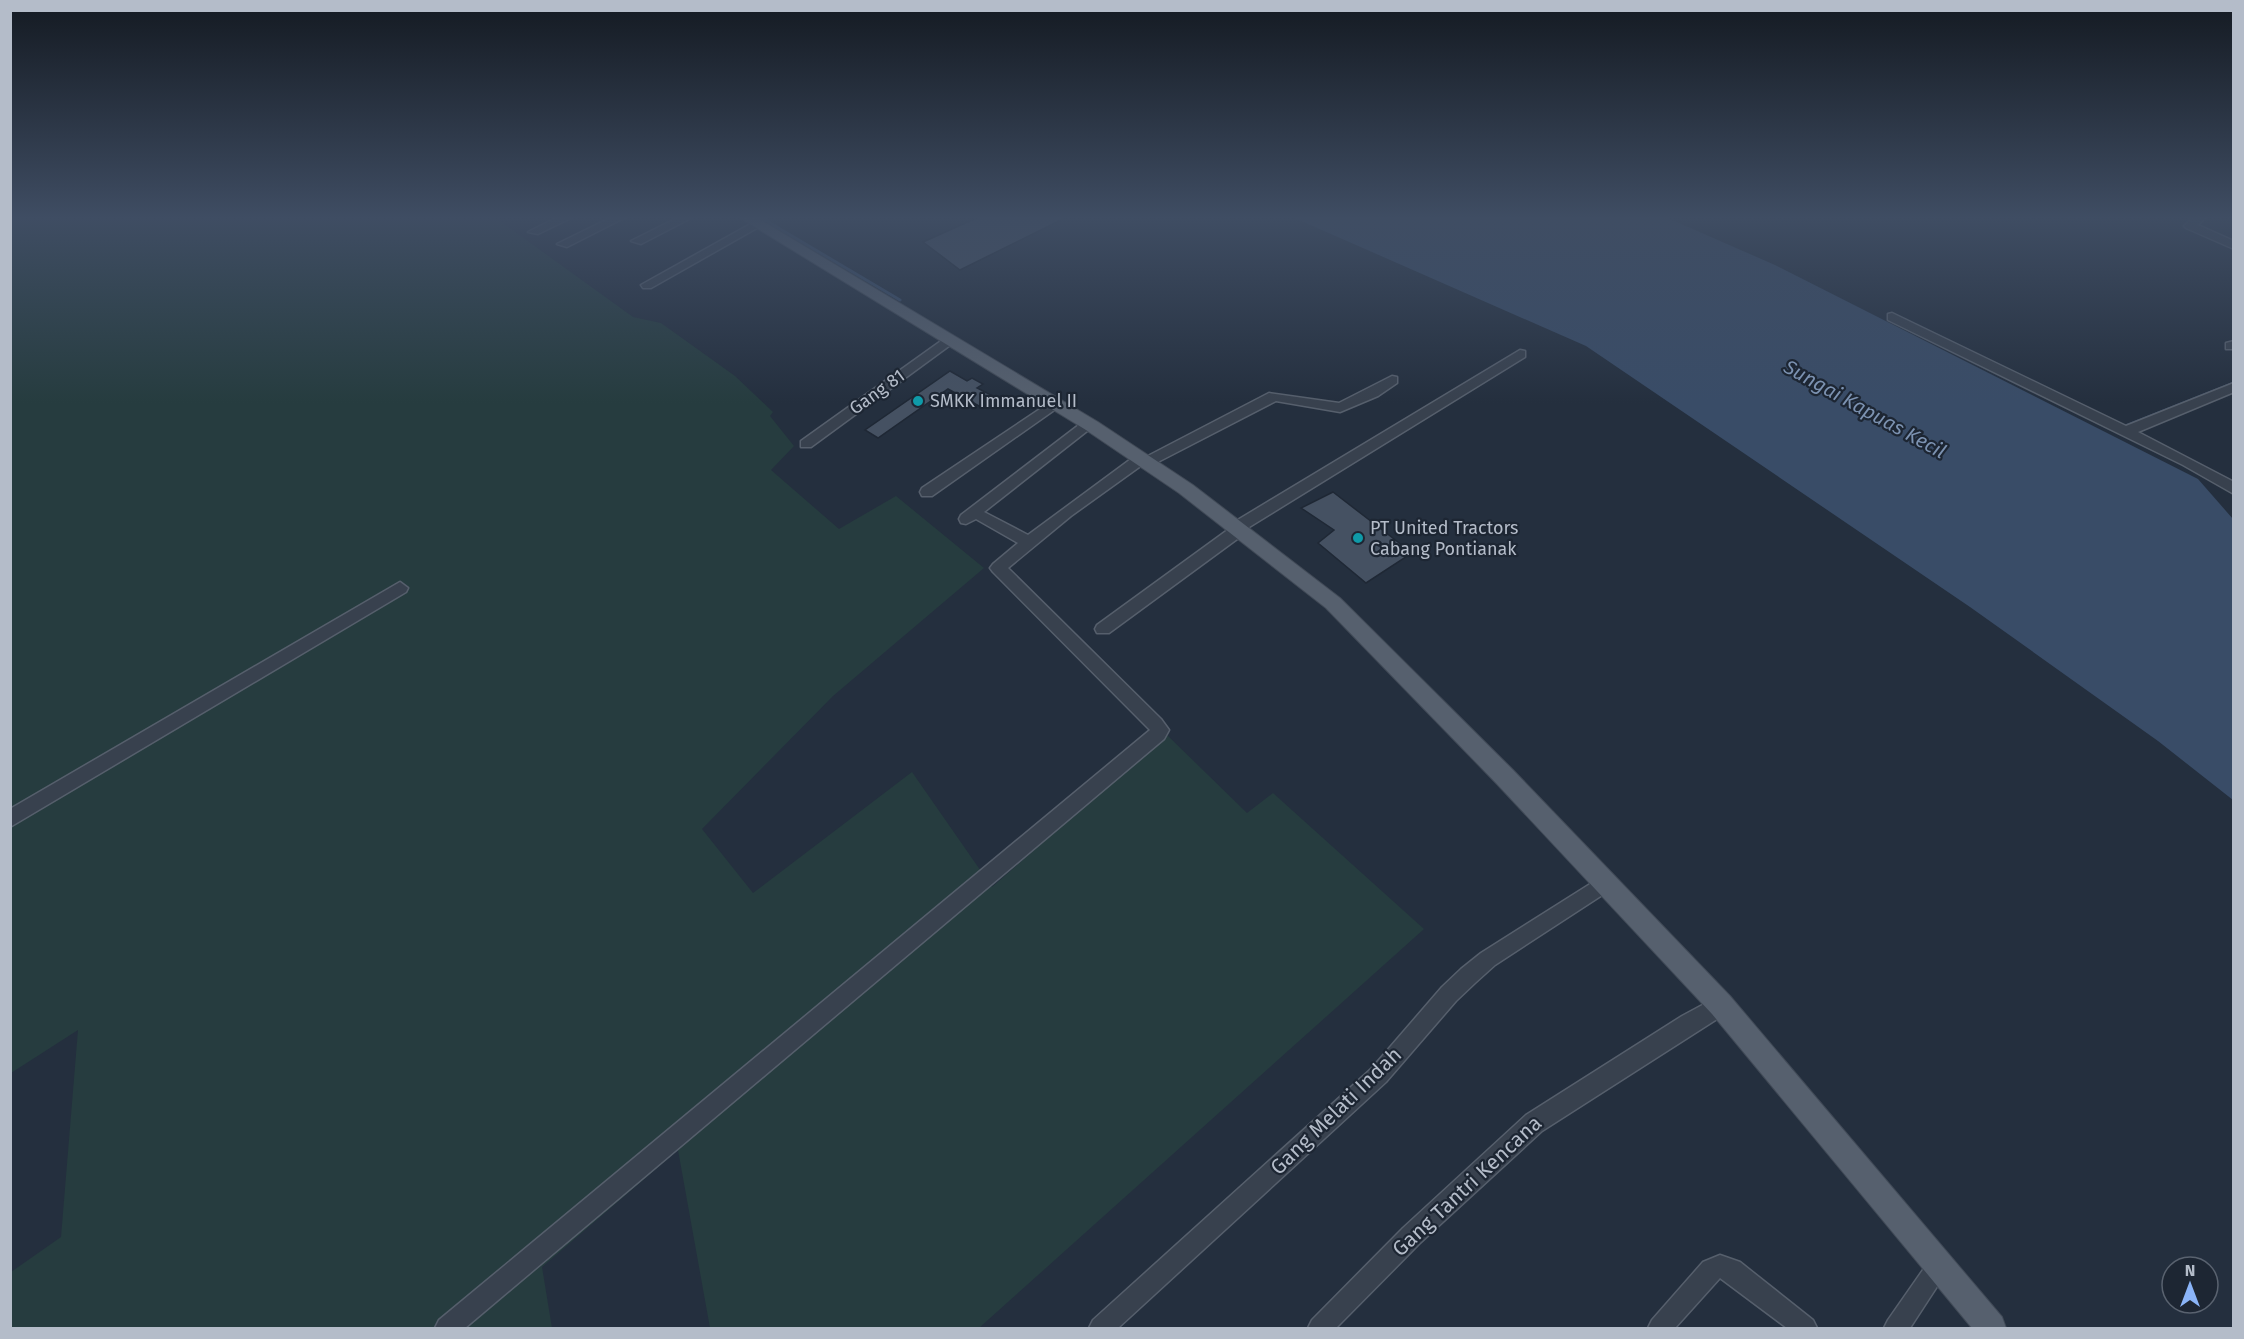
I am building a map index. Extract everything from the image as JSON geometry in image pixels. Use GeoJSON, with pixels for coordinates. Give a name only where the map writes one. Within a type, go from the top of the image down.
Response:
{"type":"FeatureCollection","features":[{"type":"Feature","properties":{"kind":"main road"},"geometry":{"type":"LineString","coordinates":[[847,278],[1055,403],[1144,461],[1238,529],[1358,626],[1606,882],[1721,1005],[1991,1329]]}},
{"type":"Feature","properties":{"kind":"street"},"geometry":{"type":"LineString","coordinates":[[647,285],[657,278]]}},
{"type":"Feature","properties":{"kind":"street"},"geometry":{"type":"LineString","coordinates":[[1892,317],[2188,462],[2234,489]]}},
{"type":"Feature","properties":{"kind":"street","name":"Gang 81"},"geometry":{"type":"LineString","coordinates":[[806,444],[948,340]]}},
{"type":"Feature","properties":{"kind":"street"},"geometry":{"type":"LineString","coordinates":[[1103,629],[1238,529],[1520,354]]}},
{"type":"Feature","properties":{"kind":"street"},"geometry":{"type":"LineString","coordinates":[[447,1329],[1158,734],[1160,730],[1155,724],[998,568],[1028,542],[1144,461],[1274,396],[1340,408],[1373,393],[1392,380]]}},
{"type":"Feature","properties":{"kind":"street"},"geometry":{"type":"LineString","coordinates":[[2126,433],[2147,421],[2234,387]]}},
{"type":"Feature","properties":{"kind":"street"},"geometry":{"type":"LineString","coordinates":[[927,492],[1055,403]]}},
{"type":"Feature","properties":{"kind":"street"},"geometry":{"type":"LineString","coordinates":[[966,519],[1089,424]]}},
{"type":"Feature","properties":{"kind":"street"},"geometry":{"type":"LineString","coordinates":[[982,517],[1028,542]]}},
{"type":"Feature","properties":{"kind":"street"},"geometry":{"type":"LineString","coordinates":[[10,819],[400,588]]}},
{"type":"Feature","properties":{"kind":"street","name":"Gang Melati Indah"},"geometry":{"type":"LineString","coordinates":[[1101,1329],[1379,1075],[1449,994],[1468,976],[1488,959],[1606,882]]}},
{"type":"Feature","properties":{"kind":"street","name":"Gang Tantri Kencana"},"geometry":{"type":"LineString","coordinates":[[1320,1329],[1411,1236],[1534,1123],[1689,1023],[1721,1005]]}},
{"type":"Feature","properties":{"kind":"street"},"geometry":{"type":"LineString","coordinates":[[1896,1329],[1940,1265]]}},
{"type":"Feature","properties":{"kind":"street"},"geometry":{"type":"LineString","coordinates":[[1660,1329],[1711,1270],[1720,1266],[1732,1270],[1805,1329]]}},
{"type":"Feature","properties":{"kind":"green space"},"geometry":{"type":"Polygon","coordinates":[[[11,278],[580,278],[633,317],[661,323],[735,376],[773,412],[770,416],[794,446],[771,470],[839,529],[896,496],[984,568],[833,696],[702,829],[753,893],[912,772],[992,887],[1166,734],[1247,813],[1273,793],[1424,929],[979,1328],[710,1328],[678,1150],[542,1267],[552,1328],[11,1328],[11,1272],[61,1237],[78,1030],[11,1073],[11,278]]]}},
{"type":"Feature","properties":{"kind":"water","name":"Sungai Kapuas Kecil"},"geometry":{"type":"Polygon","coordinates":[[[1432,278],[1802,278],[2198,479],[2233,519],[2233,800],[2158,741],[1970,607],[1586,346],[1432,278]]]}},
{"type":"Feature","properties":{"kind":"building","name":"SMKK Immanuel II"},"geometry":{"type":"Polygon","coordinates":[[[950,371],[967,381],[972,378],[983,384],[977,388],[993,396],[979,406],[948,389],[878,438],[865,430],[950,371]]]}},
{"type":"Feature","properties":{"kind":"building","name":"PT United Tractors Cabang Pontianak"},"geometry":{"type":"Polygon","coordinates":[[[1333,492],[1412,553],[1366,583],[1318,543],[1334,530],[1301,508],[1333,492]]]}},
{"type":"Feature","properties":{"kind":"waterway"},"geometry":{"type":"LineString","coordinates":[[864,278],[900,300]]}},
{"type":"Feature","properties":{"kind":"waterway"},"geometry":{"type":"LineString","coordinates":[[2123,427],[2234,383]]}},
{"type":"Feature","properties":{"kind":"place","name":"SMKK Immanuel II"},"geometry":{"type":"Point","coordinates":[918,401]}},
{"type":"Feature","properties":{"kind":"place","name":"PT United Tractors Cabang Pontianak"},"geometry":{"type":"Point","coordinates":[1358,538]}}]}
